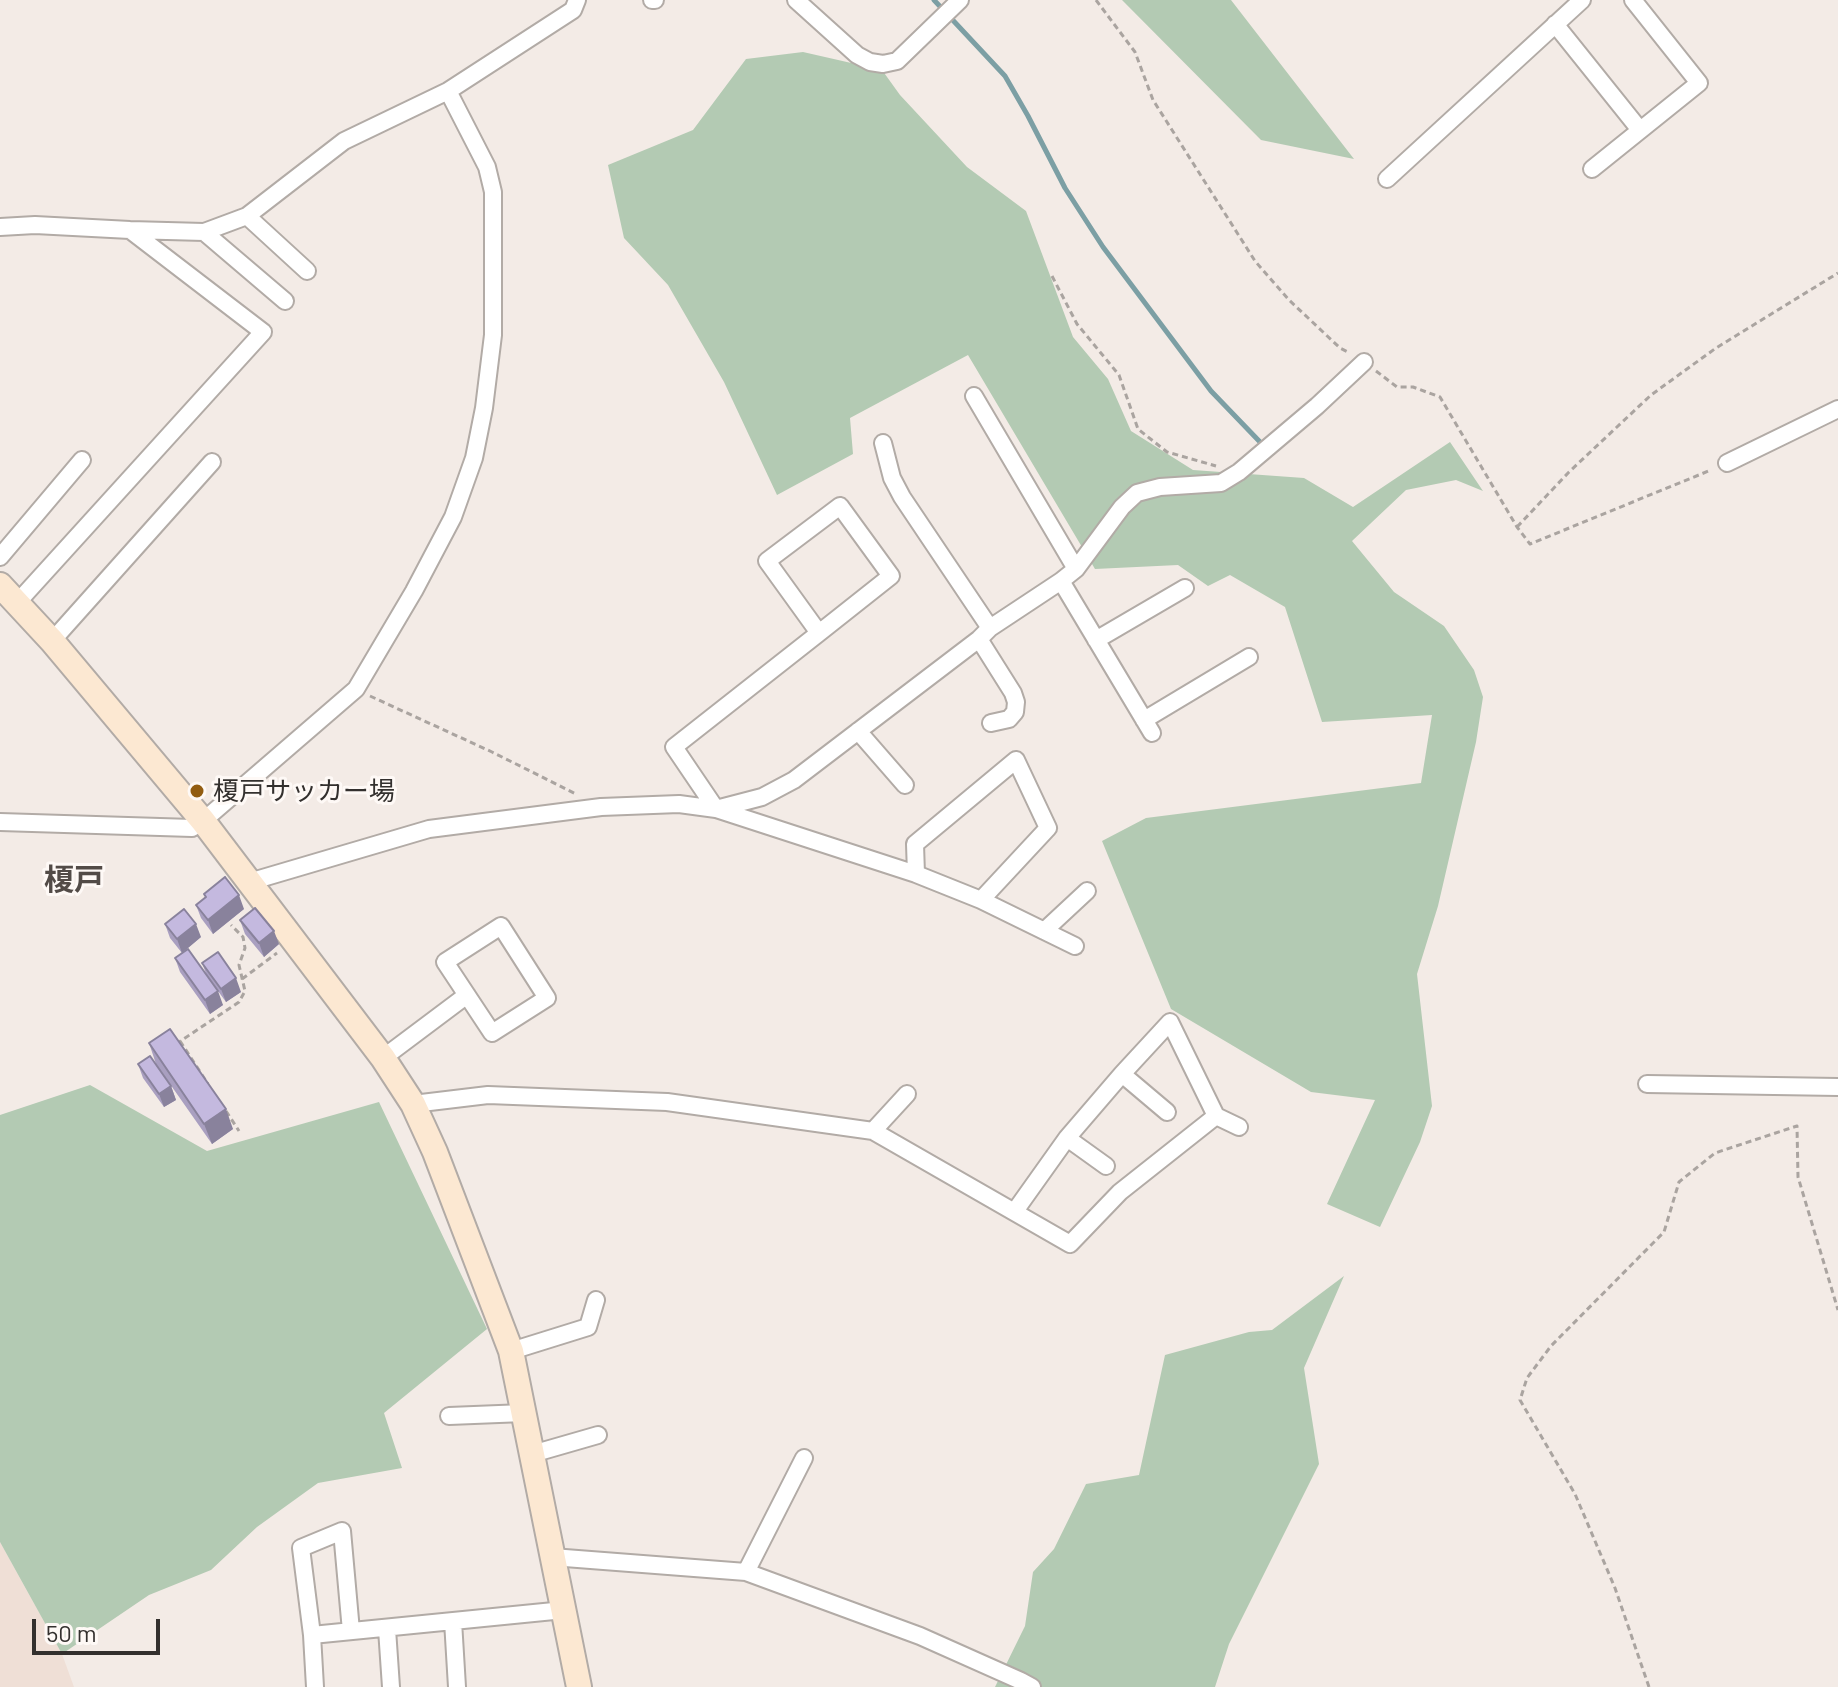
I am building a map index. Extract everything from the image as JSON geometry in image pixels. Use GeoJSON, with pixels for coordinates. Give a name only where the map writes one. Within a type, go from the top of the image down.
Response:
{"type":"FeatureCollection","features":[{"type":"Feature","properties":{"kind":"street"},"geometry":{"type":"LineString","coordinates":[[0,227],[35,225],[204,232],[247,216],[344,141],[448,91],[573,10],[577,0]]}},
{"type":"Feature","properties":{"kind":"street"},"geometry":{"type":"LineString","coordinates":[[796,0],[857,55],[883,64],[897,61],[960,0]]}},
{"type":"Feature","properties":{"kind":"street"},"geometry":{"type":"LineString","coordinates":[[1387,179],[1582,0]]}},
{"type":"Feature","properties":{"kind":"street"},"geometry":{"type":"LineString","coordinates":[[1592,169],[1699,83],[1633,0]]}},
{"type":"Feature","properties":{"kind":"street"},"geometry":{"type":"LineString","coordinates":[[1555,24],[1640,130]]}},
{"type":"Feature","properties":{"kind":"street"},"geometry":{"type":"LineString","coordinates":[[0,822],[192,828],[356,689],[453,517],[474,458],[484,408],[493,335],[493,192],[487,167],[448,91]]}},
{"type":"Feature","properties":{"kind":"street"},"geometry":{"type":"LineString","coordinates":[[247,216],[307,271]]}},
{"type":"Feature","properties":{"kind":"street"},"geometry":{"type":"LineString","coordinates":[[130,230],[263,332],[8,594],[52,641],[203,821],[383,1058],[413,1104],[435,1152],[511,1351],[579,1687]]}},
{"type":"Feature","properties":{"kind":"street"},"geometry":{"type":"LineString","coordinates":[[204,232],[285,301]]}},
{"type":"Feature","properties":{"kind":"street"},"geometry":{"type":"LineString","coordinates":[[716,809],[762,797],[794,780],[984,633],[1061,581],[1076,569],[1122,507],[1137,493],[1160,487],[1221,483],[1239,472],[1317,406],[1364,362]]}},
{"type":"Feature","properties":{"kind":"street"},"geometry":{"type":"LineString","coordinates":[[974,396],[1076,569]]}},
{"type":"Feature","properties":{"kind":"street"},"geometry":{"type":"LineString","coordinates":[[1727,463],[1838,409]]}},
{"type":"Feature","properties":{"kind":"street"},"geometry":{"type":"LineString","coordinates":[[883,443],[892,478],[984,633],[1013,693],[1015,712],[1009,719],[991,723]]}},
{"type":"Feature","properties":{"kind":"street"},"geometry":{"type":"LineString","coordinates":[[0,557],[82,460]]}},
{"type":"Feature","properties":{"kind":"street"},"geometry":{"type":"LineString","coordinates":[[52,641],[212,462]]}},
{"type":"Feature","properties":{"kind":"street"},"geometry":{"type":"LineString","coordinates":[[716,809],[674,747],[819,633],[891,576],[840,506],[767,561],[819,633]]}},
{"type":"Feature","properties":{"kind":"street"},"geometry":{"type":"LineString","coordinates":[[1061,581],[1148,726],[1249,657]]}},
{"type":"Feature","properties":{"kind":"street"},"geometry":{"type":"LineString","coordinates":[[1096,640],[1185,588]]}},
{"type":"Feature","properties":{"kind":"street"},"geometry":{"type":"LineString","coordinates":[[858,731],[905,785]]}},
{"type":"Feature","properties":{"kind":"street"},"geometry":{"type":"LineString","coordinates":[[916,874],[915,844],[1016,760],[1048,828],[981,900]]}},
{"type":"Feature","properties":{"kind":"street"},"geometry":{"type":"LineString","coordinates":[[249,882],[429,829],[601,807],[679,804],[716,809],[916,874],[981,900],[1075,946]]}},
{"type":"Feature","properties":{"kind":"street"},"geometry":{"type":"LineString","coordinates":[[1044,931],[1087,891]]}},
{"type":"Feature","properties":{"kind":"street"},"geometry":{"type":"LineString","coordinates":[[501,926],[547,998],[492,1033],[467,995],[445,962],[501,926]]}},
{"type":"Feature","properties":{"kind":"street"},"geometry":{"type":"LineString","coordinates":[[383,1058],[467,995]]}},
{"type":"Feature","properties":{"kind":"street"},"geometry":{"type":"LineString","coordinates":[[1015,1211],[1067,1138],[1170,1022],[1216,1116],[1239,1127]]}},
{"type":"Feature","properties":{"kind":"street"},"geometry":{"type":"LineString","coordinates":[[1122,1074],[1167,1112]]}},
{"type":"Feature","properties":{"kind":"street"},"geometry":{"type":"LineString","coordinates":[[1647,1084],[1838,1087]]}},
{"type":"Feature","properties":{"kind":"street"},"geometry":{"type":"LineString","coordinates":[[873,1131],[907,1094]]}},
{"type":"Feature","properties":{"kind":"street"},"geometry":{"type":"LineString","coordinates":[[413,1104],[488,1095],[667,1102],[873,1131],[1070,1244],[1120,1192],[1216,1116]]}},
{"type":"Feature","properties":{"kind":"street"},"geometry":{"type":"LineString","coordinates":[[1067,1138],[1106,1166]]}},
{"type":"Feature","properties":{"kind":"street"},"geometry":{"type":"LineString","coordinates":[[511,1351],[588,1327],[596,1300]]}},
{"type":"Feature","properties":{"kind":"street"},"geometry":{"type":"LineString","coordinates":[[449,1416],[524,1413]]}},
{"type":"Feature","properties":{"kind":"street"},"geometry":{"type":"LineString","coordinates":[[532,1454],[598,1435]]}},
{"type":"Feature","properties":{"kind":"street"},"geometry":{"type":"LineString","coordinates":[[746,1572],[804,1458]]}},
{"type":"Feature","properties":{"kind":"street"},"geometry":{"type":"LineString","coordinates":[[315,1687],[301,1548],[342,1531],[351,1631]]}},
{"type":"Feature","properties":{"kind":"street"},"geometry":{"type":"LineString","coordinates":[[552,1557],[746,1572],[920,1636],[1032,1687]]}},
{"type":"Feature","properties":{"kind":"street"},"geometry":{"type":"LineString","coordinates":[[312,1635],[564,1610]]}},
{"type":"Feature","properties":{"kind":"street"},"geometry":{"type":"LineString","coordinates":[[453,1621],[457,1687]]}},
{"type":"Feature","properties":{"kind":"street"},"geometry":{"type":"LineString","coordinates":[[387,1629],[391,1687]]}},
{"type":"Feature","properties":{"kind":"path"},"geometry":{"type":"LineString","coordinates":[[1096,0],[1135,52],[1153,100],[1255,261],[1289,300],[1340,348],[1397,387],[1413,387],[1440,397],[1530,544],[1727,463]]}},
{"type":"Feature","properties":{"kind":"path"},"geometry":{"type":"LineString","coordinates":[[1517,527],[1569,472],[1651,395],[1716,348],[1838,273]]}},
{"type":"Feature","properties":{"kind":"path"},"geometry":{"type":"LineString","coordinates":[[1052,276],[1077,324],[1119,375],[1138,429],[1167,452],[1239,472]]}},
{"type":"Feature","properties":{"kind":"path"},"geometry":{"type":"LineString","coordinates":[[356,689],[601,807]]}},
{"type":"Feature","properties":{"kind":"path"},"geometry":{"type":"LineString","coordinates":[[167,1049],[239,1002],[245,991],[239,965],[245,948],[243,937],[231,925]]}},
{"type":"Feature","properties":{"kind":"path"},"geometry":{"type":"LineString","coordinates":[[242,979],[294,941]]}},
{"type":"Feature","properties":{"kind":"path"},"geometry":{"type":"LineString","coordinates":[[180,1041],[214,1092]]}},
{"type":"Feature","properties":{"kind":"path"},"geometry":{"type":"LineString","coordinates":[[222,1105],[239,1131]]}},
{"type":"Feature","properties":{"kind":"path"},"geometry":{"type":"LineString","coordinates":[[1649,1687],[1615,1588],[1575,1494],[1520,1400],[1527,1378],[1551,1346],[1664,1232],[1679,1182],[1715,1153],[1797,1126],[1798,1177],[1838,1310]]}},
{"type":"Feature","properties":{"kind":"shaded area"},"geometry":{"type":"Polygon","coordinates":[[[0,1542],[62,1654],[74,1687],[0,1687],[0,1542]]]}},
{"type":"Feature","properties":{"kind":"green space"},"geometry":{"type":"Polygon","coordinates":[[[1122,0],[1231,0],[1354,159],[1261,140],[1122,0]]]}},
{"type":"Feature","properties":{"kind":"green space"},"geometry":{"type":"Polygon","coordinates":[[[803,52],[882,70],[900,95],[967,167],[1026,211],[1073,337],[1108,379],[1131,431],[1193,470],[1304,478],[1353,507],[1450,442],[1483,491],[1456,480],[1406,490],[1352,541],[1394,592],[1444,626],[1474,670],[1483,697],[1476,742],[1438,906],[1417,974],[1432,1106],[1420,1142],[1380,1227],[1327,1204],[1375,1100],[1311,1092],[1171,1009],[1102,841],[1146,818],[1421,783],[1432,715],[1322,722],[1285,607],[1230,575],[1208,586],[1178,565],[1095,569],[968,355],[850,418],[853,454],[777,495],[724,382],[668,285],[624,238],[608,165],[693,130],[746,59],[803,52]]]}},
{"type":"Feature","properties":{"kind":"green space"},"geometry":{"type":"Polygon","coordinates":[[[90,1085],[207,1151],[379,1102],[487,1329],[384,1413],[402,1468],[318,1483],[257,1527],[211,1570],[149,1595],[62,1654],[0,1542],[0,1115],[90,1085]]]}},
{"type":"Feature","properties":{"kind":"green space"},"geometry":{"type":"Polygon","coordinates":[[[1344,1276],[1304,1368],[1319,1464],[1229,1644],[1215,1687],[995,1687],[1025,1626],[1033,1572],[1054,1549],[1086,1484],[1139,1475],[1165,1355],[1249,1332],[1272,1330],[1344,1276]]]}},
{"type":"Feature","properties":{"kind":"building"},"geometry":{"type":"Polygon","coordinates":[[[225,877],[239,895],[208,920],[196,905],[225,877]]]}},
{"type":"Feature","properties":{"kind":"building"},"geometry":{"type":"Polygon","coordinates":[[[255,908],[274,931],[259,943],[240,920],[255,908]]]}},
{"type":"Feature","properties":{"kind":"building"},"geometry":{"type":"Polygon","coordinates":[[[184,909],[196,924],[177,939],[165,924],[184,909]]]}},
{"type":"Feature","properties":{"kind":"building"},"geometry":{"type":"Polygon","coordinates":[[[188,949],[218,991],[205,1000],[175,958],[188,949]]]}},
{"type":"Feature","properties":{"kind":"building"},"geometry":{"type":"Polygon","coordinates":[[[218,952],[236,978],[221,989],[202,963],[218,952]]]}},
{"type":"Feature","properties":{"kind":"building"},"geometry":{"type":"Polygon","coordinates":[[[170,1029],[226,1109],[204,1124],[149,1043],[170,1029]]]}},
{"type":"Feature","properties":{"kind":"building"},"geometry":{"type":"Polygon","coordinates":[[[150,1056],[171,1086],[159,1094],[138,1064],[150,1056]]]}},
{"type":"Feature","properties":{"kind":"waterway"},"geometry":{"type":"LineString","coordinates":[[934,0],[1005,76],[1065,188],[1103,247],[1211,391],[1261,443]]}},
{"type":"Feature","properties":{"kind":"place","name":"榎戸サッカー場"},"geometry":{"type":"Point","coordinates":[197,791]}},
{"type":"Feature","properties":{"kind":"district","name":"榎戸"},"geometry":{"type":"Point","coordinates":[74,880]}}]}
